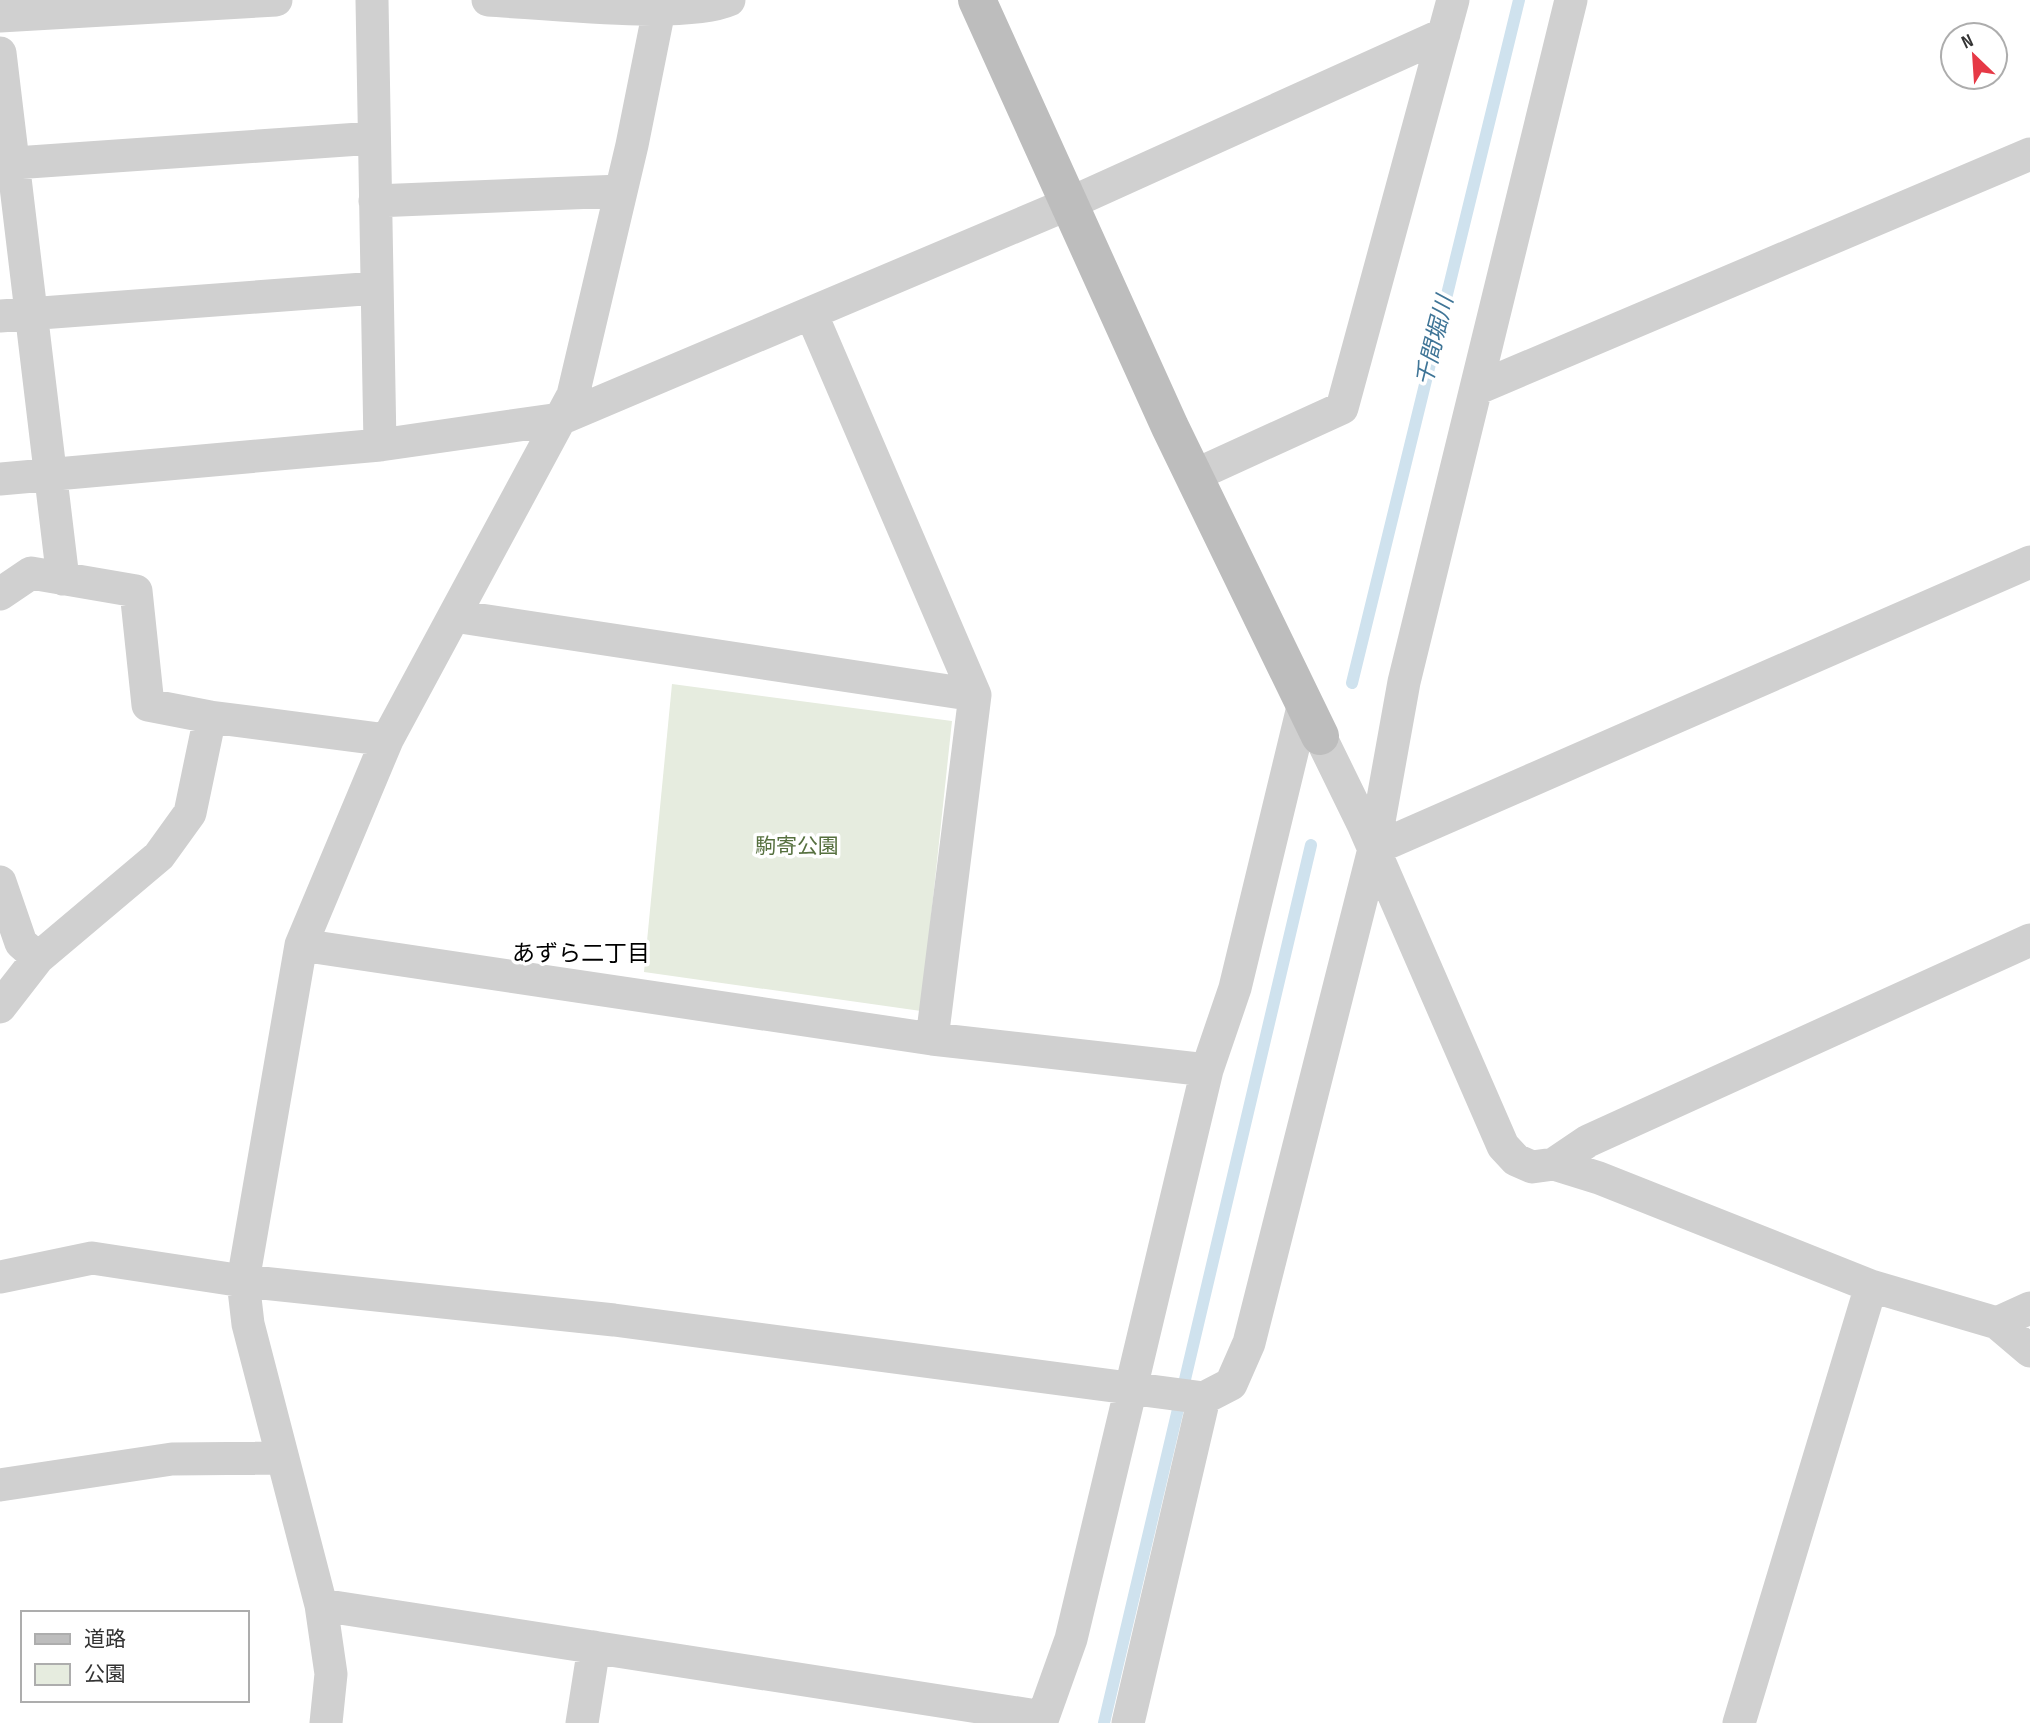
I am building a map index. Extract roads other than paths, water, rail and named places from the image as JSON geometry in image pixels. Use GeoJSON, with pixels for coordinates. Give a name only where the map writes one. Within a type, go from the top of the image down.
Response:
{"type":"FeatureCollection","features":[{"type":"Feature","properties":{"kind":"street"},"geometry":{"type":"LineString","coordinates":[[0,16],[276,0]]}},
{"type":"Feature","properties":{"kind":"street"},"geometry":{"type":"LineString","coordinates":[[372,0],[380,445]]}},
{"type":"Feature","properties":{"kind":"street"},"geometry":{"type":"LineString","coordinates":[[488,0],[716,6],[729,0]]}},
{"type":"Feature","properties":{"kind":"street"},"geometry":{"type":"LineString","coordinates":[[976,0],[1193,476],[1374,849],[1503,1146],[1516,1160],[1532,1167],[1554,1164],[1599,1178],[1871,1286],[1997,1323],[2030,1351]]}},
{"type":"Feature","properties":{"kind":"street"},"geometry":{"type":"LineString","coordinates":[[1193,476],[1342,408],[1453,0]]}},
{"type":"Feature","properties":{"kind":"street"},"geometry":{"type":"LineString","coordinates":[[0,1277],[92,1258],[243,1282],[614,1320],[1201,1398],[1231,1384],[1249,1343],[1374,849],[1404,682],[1571,0]]}},
{"type":"Feature","properties":{"kind":"street"},"geometry":{"type":"LineString","coordinates":[[326,1723],[331,1674],[321,1605],[248,1324],[243,1282],[300,945],[387,740],[573,395],[661,4]]}},
{"type":"Feature","properties":{"kind":"street"},"geometry":{"type":"LineString","coordinates":[[0,479],[380,445],[560,419],[1068,204],[1444,34]]}},
{"type":"Feature","properties":{"kind":"street"},"geometry":{"type":"LineString","coordinates":[[0,53],[7,163],[32,312],[53,474],[63,579]]}},
{"type":"Feature","properties":{"kind":"street"},"geometry":{"type":"LineString","coordinates":[[7,163],[374,138]]}},
{"type":"Feature","properties":{"kind":"street"},"geometry":{"type":"LineString","coordinates":[[1476,389],[2030,154]]}},
{"type":"Feature","properties":{"kind":"street"},"geometry":{"type":"LineString","coordinates":[[375,201],[621,191]]}},
{"type":"Feature","properties":{"kind":"street"},"geometry":{"type":"LineString","coordinates":[[0,316],[377,288]]}},
{"type":"Feature","properties":{"kind":"street"},"geometry":{"type":"LineString","coordinates":[[811,313],[975,695],[932,1039]]}},
{"type":"Feature","properties":{"kind":"street"},"geometry":{"type":"LineString","coordinates":[[1374,849],[2030,562]]}},
{"type":"Feature","properties":{"kind":"street"},"geometry":{"type":"LineString","coordinates":[[0,594],[32,573],[136,591],[148,705],[210,717],[387,740]]}},
{"type":"Feature","properties":{"kind":"street"},"geometry":{"type":"LineString","coordinates":[[454,616],[975,695]]}},
{"type":"Feature","properties":{"kind":"street"},"geometry":{"type":"LineString","coordinates":[[0,1007],[38,958],[159,856],[190,813],[210,717]]}},
{"type":"Feature","properties":{"kind":"street"},"geometry":{"type":"LineString","coordinates":[[321,1605],[1042,1720],[1071,1639],[1142,1390],[1208,1070],[1312,720]]}},
{"type":"Feature","properties":{"kind":"street"},"geometry":{"type":"LineString","coordinates":[[0,882],[21,943],[38,958]]}},
{"type":"Feature","properties":{"kind":"street"},"geometry":{"type":"LineString","coordinates":[[1554,1164],[1588,1141],[2030,940]]}},
{"type":"Feature","properties":{"kind":"street"},"geometry":{"type":"LineString","coordinates":[[300,945],[932,1039],[1208,1070]]}},
{"type":"Feature","properties":{"kind":"street"},"geometry":{"type":"LineString","coordinates":[[1739,1723],[1871,1286]]}},
{"type":"Feature","properties":{"kind":"street"},"geometry":{"type":"LineString","coordinates":[[1997,1323],[2030,1308]]}},
{"type":"Feature","properties":{"kind":"street"},"geometry":{"type":"LineString","coordinates":[[1128,1723],[1201,1398]]}},
{"type":"Feature","properties":{"kind":"street"},"geometry":{"type":"LineString","coordinates":[[0,1485],[172,1459],[282,1458]]}},
{"type":"Feature","properties":{"kind":"street"},"geometry":{"type":"LineString","coordinates":[[582,1723],[594,1647]]}},
{"type":"Feature","properties":{"kind":"waterway","name":"千間堀川"},"geometry":{"type":"LineString","coordinates":[[1352,683],[1519,0]]}},
{"type":"Feature","properties":{"kind":"waterway"},"geometry":{"type":"LineString","coordinates":[[1104,1723],[1311,845]]}},
{"type":"Feature","properties":{"kind":"district","name":"あずら二丁目"},"geometry":{"type":"Point","coordinates":[581,954]}},
{"type":"Feature","properties":{"kind":"park label","name":"駒寄公園"},"geometry":{"type":"Point","coordinates":[797,846]}}]}
